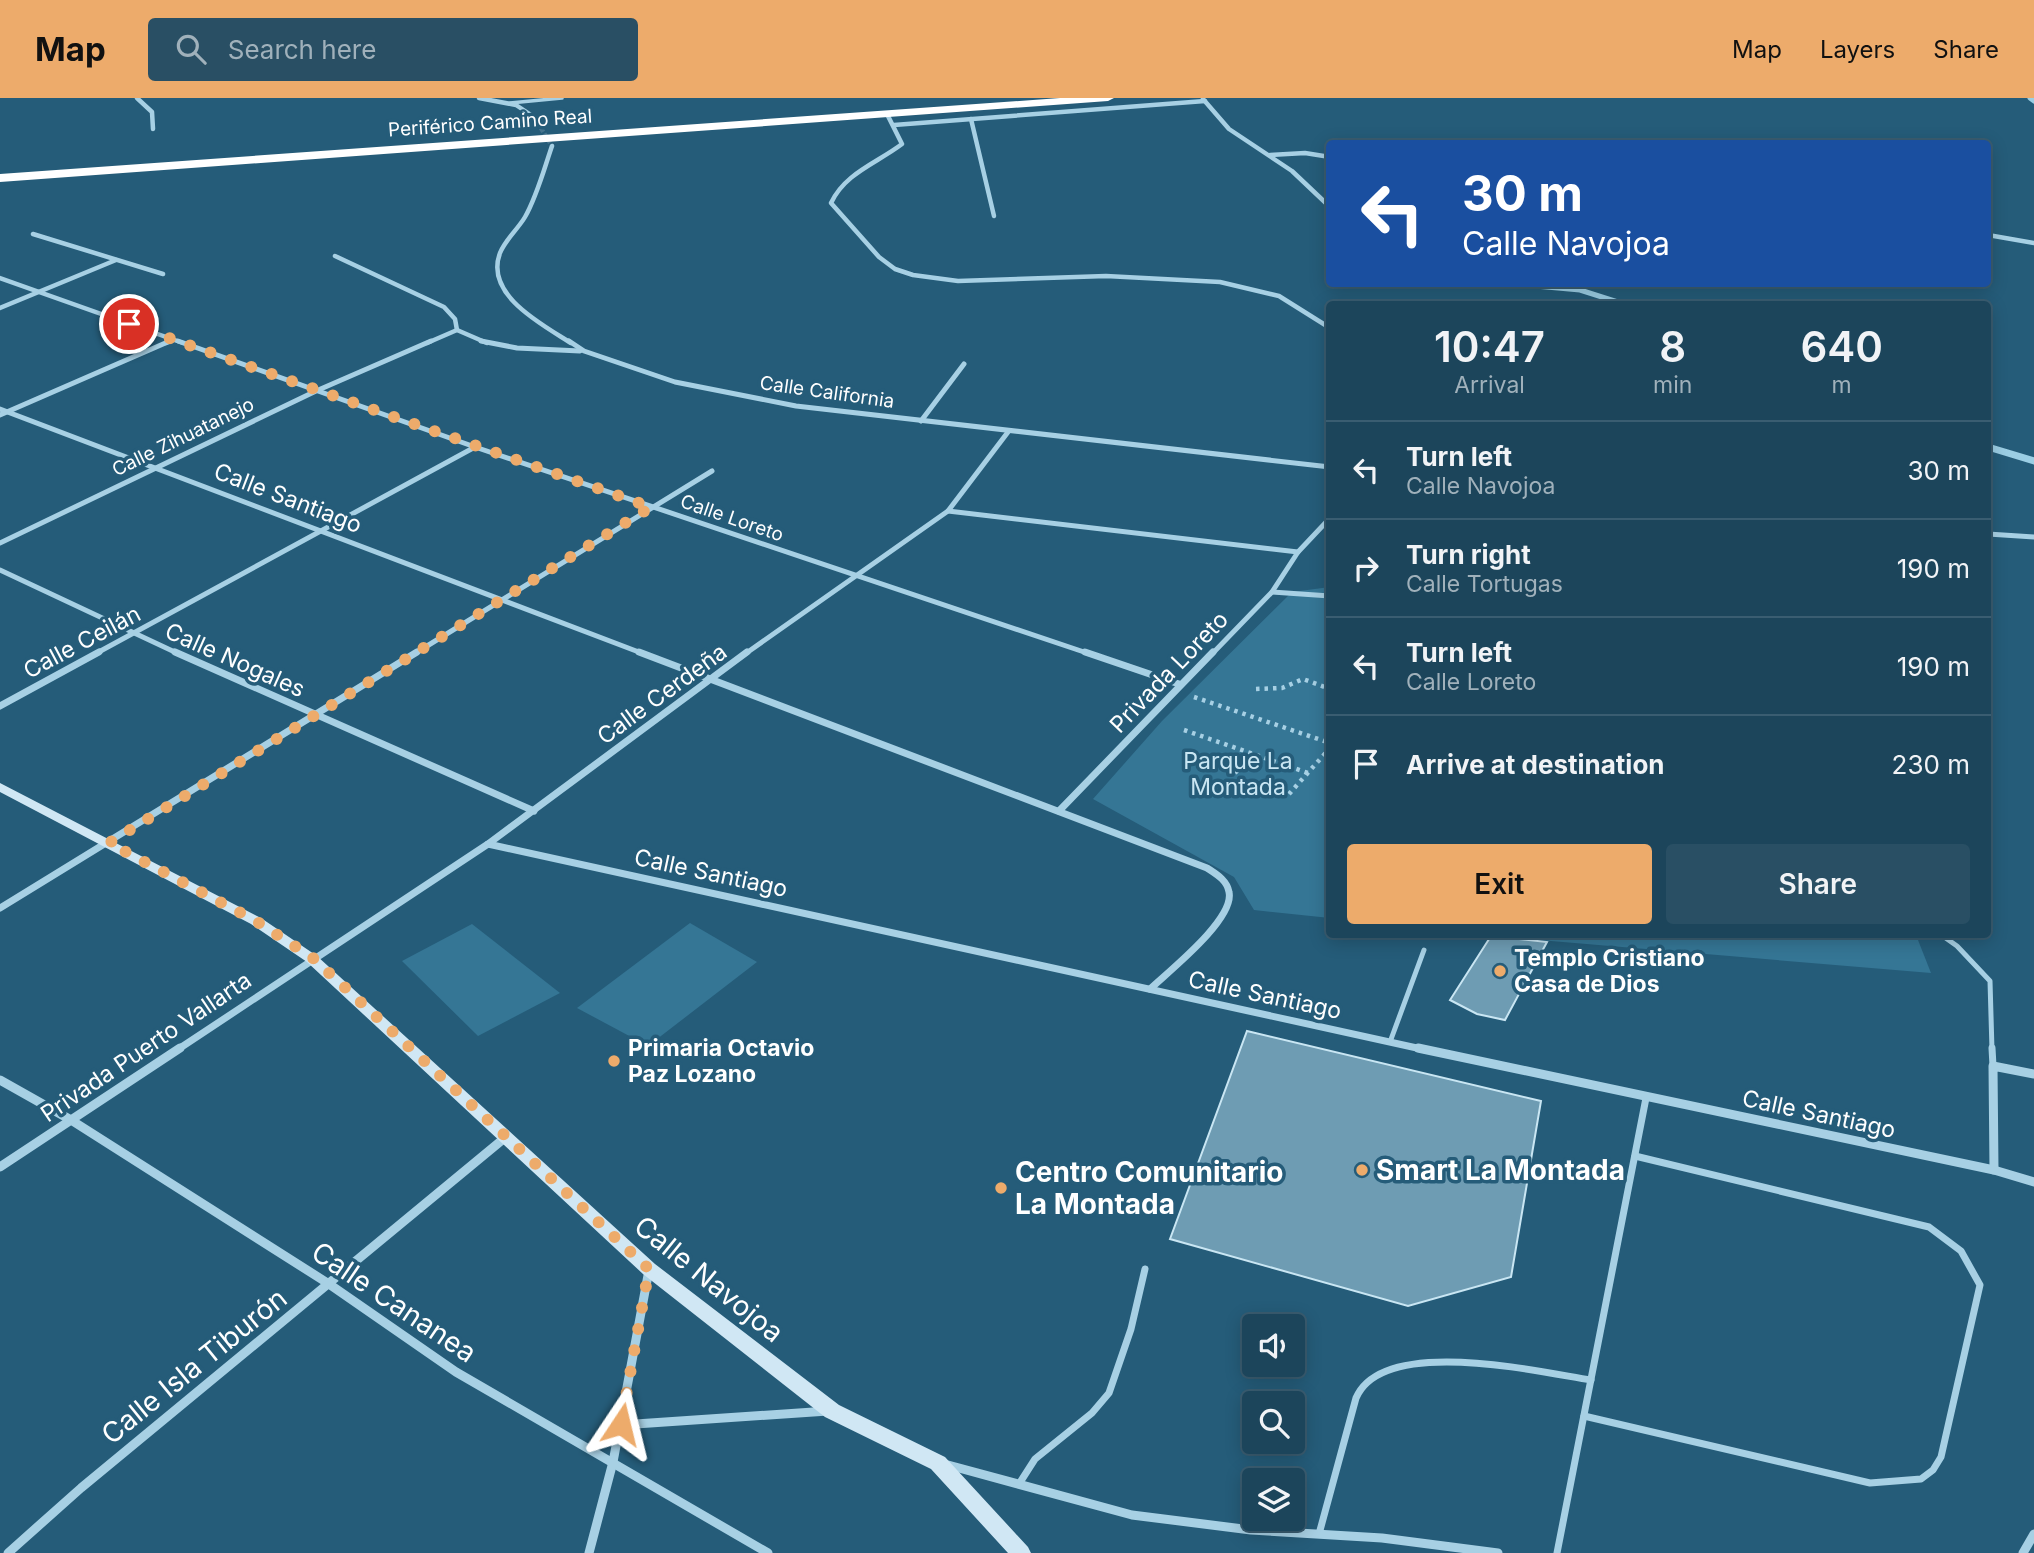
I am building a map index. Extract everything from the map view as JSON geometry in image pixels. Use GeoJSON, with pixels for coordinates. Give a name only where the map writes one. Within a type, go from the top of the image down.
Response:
{"type":"FeatureCollection","features":[{"type":"Feature","properties":{"kind":"highway","name":"Periférico Camino Real"},"geometry":{"type":"LineString","coordinates":[[0,168],[939,98]]}},
{"type":"Feature","properties":{"kind":"highway","name":"Periférico Camino Real"},"geometry":{"type":"LineString","coordinates":[[0,178],[890,119],[1107,101]]}},
{"type":"Feature","properties":{"kind":"main road","name":"Calle Navojoa"},"geometry":{"type":"LineString","coordinates":[[0,788],[256,921],[313,958],[508,1135],[649,1269],[832,1411],[939,1463]]}},
{"type":"Feature","properties":{"kind":"main road"},"geometry":{"type":"LineString","coordinates":[[939,1463],[1021,1553]]}},
{"type":"Feature","properties":{"kind":"street"},"geometry":{"type":"LineString","coordinates":[[137,98],[152,112],[153,129]]}},
{"type":"Feature","properties":{"kind":"street"},"geometry":{"type":"LineString","coordinates":[[479,98],[510,103],[530,112],[534,117]]}},
{"type":"Feature","properties":{"kind":"street"},"geometry":{"type":"LineString","coordinates":[[1326,204],[1269,155],[1229,129],[1204,99],[1107,101],[971,119],[890,119],[902,144],[848,181],[833,195],[831,203],[867,245],[895,269],[958,281],[1107,276],[1232,284],[1279,296],[1326,325]]}},
{"type":"Feature","properties":{"kind":"street"},"geometry":{"type":"LineString","coordinates":[[971,119],[994,216]]}},
{"type":"Feature","properties":{"kind":"street","name":"Calle California"},"geometry":{"type":"LineString","coordinates":[[552,146],[526,216],[500,252],[497,274],[508,294],[530,317],[584,351],[675,382],[796,406],[1326,467]]}},
{"type":"Feature","properties":{"kind":"street"},"geometry":{"type":"LineString","coordinates":[[1269,155],[1305,153],[1326,156]]}},
{"type":"Feature","properties":{"kind":"street"},"geometry":{"type":"LineString","coordinates":[[33,234],[163,274]]}},
{"type":"Feature","properties":{"kind":"street"},"geometry":{"type":"LineString","coordinates":[[1991,236],[2034,243]]}},
{"type":"Feature","properties":{"kind":"street"},"geometry":{"type":"LineString","coordinates":[[335,256],[432,300],[453,314],[457,330],[474,340],[503,346],[584,351]]}},
{"type":"Feature","properties":{"kind":"street"},"geometry":{"type":"LineString","coordinates":[[0,308],[117,260]]}},
{"type":"Feature","properties":{"kind":"street","name":"Calle Loreto"},"geometry":{"type":"LineString","coordinates":[[0,278],[475,447],[1180,684]]}},
{"type":"Feature","properties":{"kind":"street","name":"Calle Zihuatanejo"},"geometry":{"type":"LineString","coordinates":[[0,542],[316,391],[457,330]]}},
{"type":"Feature","properties":{"kind":"street"},"geometry":{"type":"LineString","coordinates":[[2,412],[174,340]]}},
{"type":"Feature","properties":{"kind":"street"},"geometry":{"type":"LineString","coordinates":[[921,421],[964,364]]}},
{"type":"Feature","properties":{"kind":"street","name":"Calle Santiago"},"geometry":{"type":"LineString","coordinates":[[2,412],[156,467],[322,533],[1207,868],[1227,883],[1231,897],[1225,914],[1150,989]]}},
{"type":"Feature","properties":{"kind":"street","name":"Calle Cerdeña"},"geometry":{"type":"LineString","coordinates":[[313,958],[488,844],[708,680],[858,577],[948,511],[1008,432]]}},
{"type":"Feature","properties":{"kind":"street","name":"Calle Ceilán"},"geometry":{"type":"LineString","coordinates":[[0,706],[322,533],[475,447]]}},
{"type":"Feature","properties":{"kind":"street"},"geometry":{"type":"LineString","coordinates":[[0,908],[712,471]]}},
{"type":"Feature","properties":{"kind":"street"},"geometry":{"type":"LineString","coordinates":[[948,511],[1298,552]]}},
{"type":"Feature","properties":{"kind":"street","name":"Privada Loreto"},"geometry":{"type":"LineString","coordinates":[[1059,811],[1272,592],[1298,552],[1326,522]]}},
{"type":"Feature","properties":{"kind":"street"},"geometry":{"type":"LineString","coordinates":[[1991,534],[2034,537]]}},
{"type":"Feature","properties":{"kind":"street","name":"Calle Nogales"},"geometry":{"type":"LineString","coordinates":[[0,570],[315,716],[534,811]]}},
{"type":"Feature","properties":{"kind":"street"},"geometry":{"type":"LineString","coordinates":[[1272,592],[1326,596]]}},
{"type":"Feature","properties":{"kind":"street","name":"Calle Santiago"},"geometry":{"type":"LineString","coordinates":[[488,844],[1646,1098],[1994,1170],[2034,1182]]}},
{"type":"Feature","properties":{"kind":"street","name":"Privada Puerto Vallarta"},"geometry":{"type":"LineString","coordinates":[[0,1167],[313,958]]}},
{"type":"Feature","properties":{"kind":"street"},"geometry":{"type":"LineString","coordinates":[[1994,1170],[1993,1066],[2034,1074]]}},
{"type":"Feature","properties":{"kind":"street","name":"Calle Cananea"},"geometry":{"type":"LineString","coordinates":[[0,1080],[71,1120],[330,1284],[456,1373],[768,1553]]}},
{"type":"Feature","properties":{"kind":"street","name":"Calle Isla Tiburón"},"geometry":{"type":"LineString","coordinates":[[8,1553],[81,1488],[508,1135]]}},
{"type":"Feature","properties":{"kind":"street"},"geometry":{"type":"LineString","coordinates":[[589,1553],[613,1462],[649,1269]]}},
{"type":"Feature","properties":{"kind":"street"},"geometry":{"type":"LineString","coordinates":[[621,1424],[832,1411]]}},
{"type":"Feature","properties":{"kind":"street","name":"Calle Navojoa"},"geometry":{"type":"LineString","coordinates":[[939,1463],[1132,1515],[1251,1530],[1319,1534],[1504,1553]]}},
{"type":"Feature","properties":{"kind":"street"},"geometry":{"type":"LineString","coordinates":[[2023,1553],[2034,1534]]}},
{"type":"Feature","properties":{"kind":"lane"},"geometry":{"type":"LineString","coordinates":[[510,103],[562,98]]}},
{"type":"Feature","properties":{"kind":"lane"},"geometry":{"type":"LineString","coordinates":[[1945,938],[1990,981],[1993,1066]]}},
{"type":"Feature","properties":{"kind":"lane"},"geometry":{"type":"LineString","coordinates":[[1390,1042],[1424,950]]}},
{"type":"Feature","properties":{"kind":"lane"},"geometry":{"type":"LineString","coordinates":[[1557,1553],[1646,1098]]}},
{"type":"Feature","properties":{"kind":"lane"},"geometry":{"type":"LineString","coordinates":[[1584,1416],[1870,1483],[1921,1479],[1933,1470],[1941,1457],[1980,1285],[1969,1259],[1950,1240],[1929,1227],[1634,1156]]}},
{"type":"Feature","properties":{"kind":"lane"},"geometry":{"type":"LineString","coordinates":[[1019,1485],[1035,1459],[1093,1413],[1109,1394],[1131,1329],[1145,1269]]}},
{"type":"Feature","properties":{"kind":"lane"},"geometry":{"type":"LineString","coordinates":[[1319,1534],[1360,1391],[1379,1374],[1402,1364],[1466,1363],[1591,1380]]}},
{"type":"Feature","properties":{"kind":"path"},"geometry":{"type":"LineString","coordinates":[[1256,689],[1283,688],[1303,679],[1326,688]]}},
{"type":"Feature","properties":{"kind":"path"},"geometry":{"type":"LineString","coordinates":[[1174,690],[1326,742]]}},
{"type":"Feature","properties":{"kind":"path"},"geometry":{"type":"LineString","coordinates":[[1184,730],[1308,773]]}},
{"type":"Feature","properties":{"kind":"path"},"geometry":{"type":"LineString","coordinates":[[1289,794],[1326,753]]}},
{"type":"Feature","properties":{"kind":"path"},"geometry":{"type":"LineString","coordinates":[[1236,773],[1254,754]]}},
{"type":"Feature","properties":{"kind":"green space","name":"Parque La Montada"},"geometry":{"type":"Polygon","coordinates":[[[1326,588],[1326,918],[1254,910],[1234,877],[1093,799],[1162,721],[1292,592],[1326,588]]]}},
{"type":"Feature","properties":{"kind":"green space"},"geometry":{"type":"Polygon","coordinates":[[[690,923],[757,962],[648,1046],[577,1008],[690,923]]]}},
{"type":"Feature","properties":{"kind":"green space"},"geometry":{"type":"Polygon","coordinates":[[[472,924],[560,993],[478,1036],[402,961],[472,924]]]}},
{"type":"Feature","properties":{"kind":"green space"},"geometry":{"type":"Polygon","coordinates":[[[1515,938],[1917,938],[1931,973],[1515,938]]]}},
{"type":"Feature","properties":{"kind":"building","name":"Templo Cristiano Casa de Dios"},"geometry":{"type":"Polygon","coordinates":[[[1490,938],[1547,942],[1505,1020],[1477,1014],[1450,1000],[1490,938]]]}},
{"type":"Feature","properties":{"kind":"building","name":"Smart La Montada"},"geometry":{"type":"Polygon","coordinates":[[[1247,1031],[1541,1101],[1511,1277],[1408,1306],[1170,1239],[1247,1031]]]}},
{"type":"Feature","properties":{"kind":"waterway"},"geometry":{"type":"LineString","coordinates":[[2030,98],[2034,101]]}},
{"type":"Feature","properties":{"kind":"waterway"},"geometry":{"type":"LineString","coordinates":[[1547,287],[1580,290],[1615,301]]}},
{"type":"Feature","properties":{"kind":"waterway"},"geometry":{"type":"LineString","coordinates":[[1991,448],[2034,461]]}},
{"type":"Feature","properties":{"kind":"tunnel"},"geometry":{"type":"LineString","coordinates":[[534,117],[552,146]]}},
{"type":"Feature","properties":{"kind":"place","name":"Templo Cristiano Casa de Dios"},"geometry":{"type":"Point","coordinates":[1500,971]}},
{"type":"Feature","properties":{"kind":"place","name":"Primaria Octavio Paz Lozano"},"geometry":{"type":"Point","coordinates":[614,1061]}},
{"type":"Feature","properties":{"kind":"place","name":"Smart La Montada"},"geometry":{"type":"Point","coordinates":[1362,1170]}},
{"type":"Feature","properties":{"kind":"place","name":"Centro Comunitario La Montada"},"geometry":{"type":"Point","coordinates":[1001,1188]}},
{"type":"Feature","properties":{"kind":"route"},"geometry":{"type":"LineString","coordinates":[[129,324],[651,507],[109,843],[256,921],[313,958],[508,1135],[649,1269],[621,1424]]}}]}
